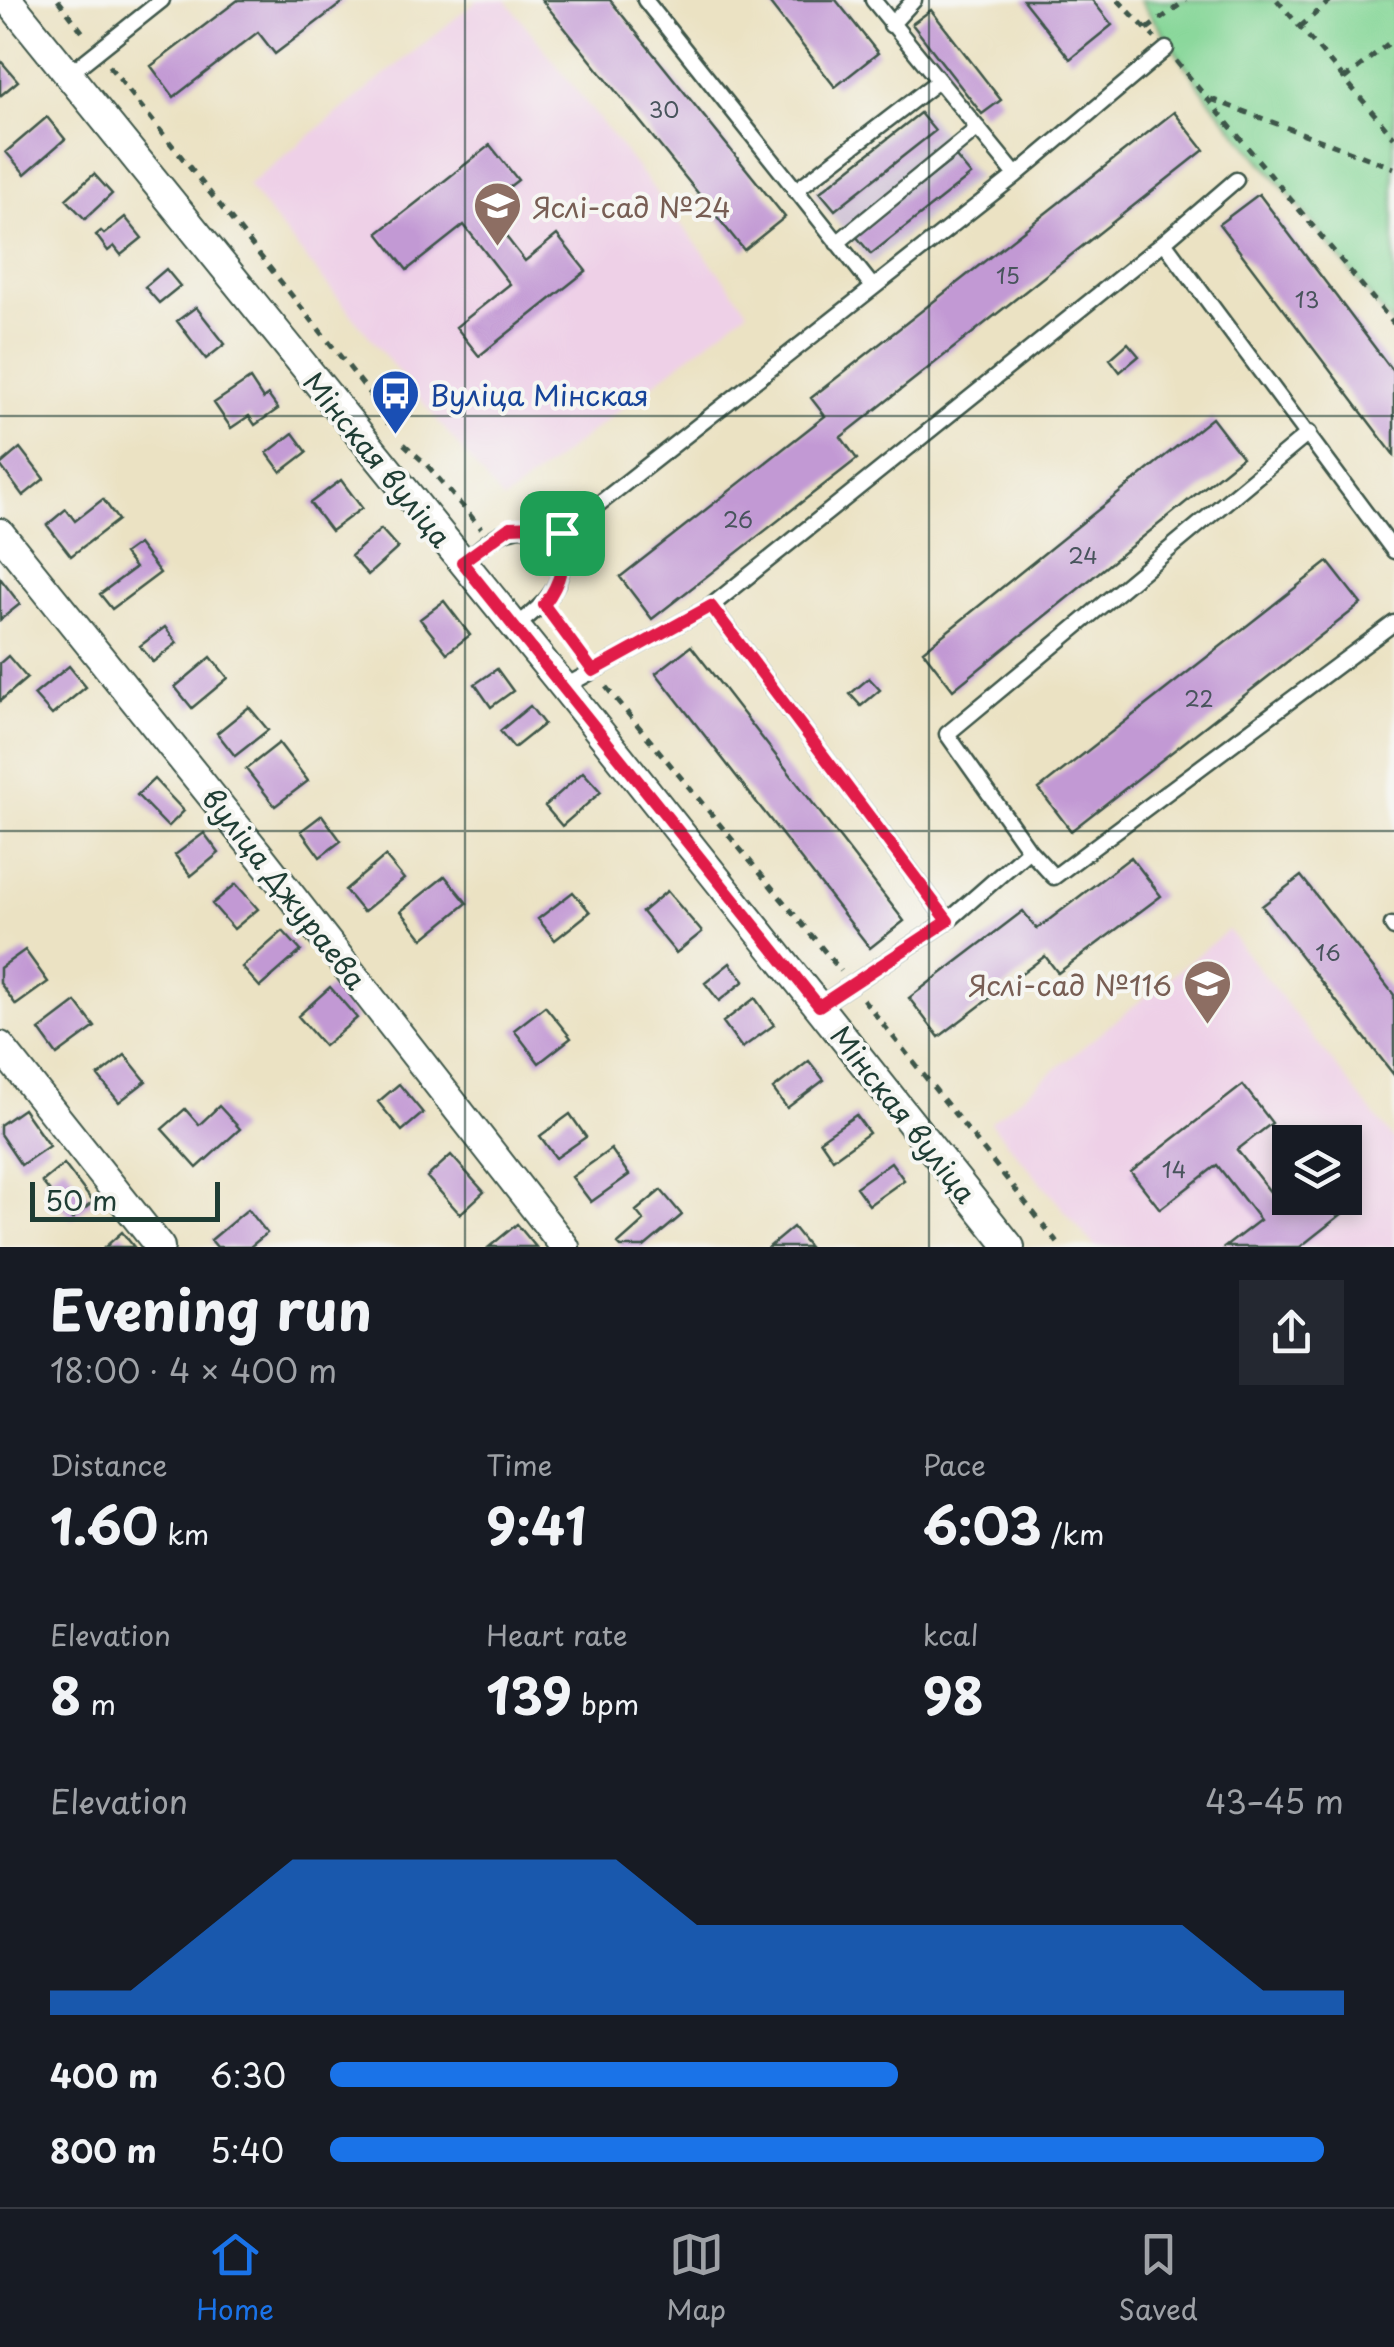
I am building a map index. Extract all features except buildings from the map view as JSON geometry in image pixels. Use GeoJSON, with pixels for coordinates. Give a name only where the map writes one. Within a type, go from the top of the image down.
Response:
{"type":"FeatureCollection","features":[{"type":"Feature","properties":{"kind":"street","name":"Мінская вуліца"},"geometry":{"type":"LineString","coordinates":[[8,0],[564,687],[1010,1247]]}},
{"type":"Feature","properties":{"kind":"street","name":"вуліца Джураева"},"geometry":{"type":"LineString","coordinates":[[0,533],[248,840],[565,1247]]}},
{"type":"Feature","properties":{"kind":"street"},"geometry":{"type":"LineString","coordinates":[[0,1046],[160,1247]]}},
{"type":"Feature","properties":{"kind":"lane"},"geometry":{"type":"LineString","coordinates":[[69,74],[162,0]]}},
{"type":"Feature","properties":{"kind":"lane"},"geometry":{"type":"LineString","coordinates":[[645,0],[873,287]]}},
{"type":"Feature","properties":{"kind":"lane"},"geometry":{"type":"LineString","coordinates":[[873,0],[1016,174]]}},
{"type":"Feature","properties":{"kind":"lane"},"geometry":{"type":"LineString","coordinates":[[891,25],[914,0]]}},
{"type":"Feature","properties":{"kind":"lane"},"geometry":{"type":"LineString","coordinates":[[562,533],[1016,174],[1166,49]]}},
{"type":"Feature","properties":{"kind":"lane"},"geometry":{"type":"LineString","coordinates":[[794,191],[938,81]]}},
{"type":"Feature","properties":{"kind":"lane"},"geometry":{"type":"LineString","coordinates":[[837,243],[978,128]]}},
{"type":"Feature","properties":{"kind":"lane"},"geometry":{"type":"LineString","coordinates":[[564,687],[711,606],[1236,180]]}},
{"type":"Feature","properties":{"kind":"lane"},"geometry":{"type":"LineString","coordinates":[[1164,242],[1394,551]]}},
{"type":"Feature","properties":{"kind":"lane"},"geometry":{"type":"LineString","coordinates":[[1309,433],[947,734],[1029,850],[1054,877],[1392,628]]}},
{"type":"Feature","properties":{"kind":"lane"},"geometry":{"type":"LineString","coordinates":[[462,562],[510,527],[535,526],[562,533]]}},
{"type":"Feature","properties":{"kind":"lane"},"geometry":{"type":"LineString","coordinates":[[514,628],[544,605],[558,587],[565,561],[562,533]]}},
{"type":"Feature","properties":{"kind":"lane"},"geometry":{"type":"LineString","coordinates":[[711,606],[948,921]]}},
{"type":"Feature","properties":{"kind":"lane"},"geometry":{"type":"LineString","coordinates":[[819,1006],[948,921],[1029,850]]}},
{"type":"Feature","properties":{"kind":"path"},"geometry":{"type":"LineString","coordinates":[[58,0],[368,390],[395,436],[427,465],[491,538]]}},
{"type":"Feature","properties":{"kind":"path"},"geometry":{"type":"LineString","coordinates":[[1118,0],[1208,98],[1394,324]]}},
{"type":"Feature","properties":{"kind":"path"},"geometry":{"type":"LineString","coordinates":[[1147,29],[1186,0]]}},
{"type":"Feature","properties":{"kind":"path"},"geometry":{"type":"LineString","coordinates":[[1278,0],[1394,137]]}},
{"type":"Feature","properties":{"kind":"path"},"geometry":{"type":"LineString","coordinates":[[1300,27],[1331,0]]}},
{"type":"Feature","properties":{"kind":"path"},"geometry":{"type":"LineString","coordinates":[[1344,79],[1394,39]]}},
{"type":"Feature","properties":{"kind":"path"},"geometry":{"type":"LineString","coordinates":[[1208,98],[1394,168]]}},
{"type":"Feature","properties":{"kind":"path"},"geometry":{"type":"LineString","coordinates":[[544,605],[593,671],[1061,1247]]}},
{"type":"Feature","properties":{"kind":"shaded area","name":"Яслі-сад №24"},"geometry":{"type":"Polygon","coordinates":[[[478,0],[506,0],[748,310],[503,501],[247,186],[478,0]]]}},
{"type":"Feature","properties":{"kind":"shaded area"},"geometry":{"type":"Polygon","coordinates":[[[920,105],[978,176],[871,264],[813,193],[920,105]]]}},
{"type":"Feature","properties":{"kind":"shaded area","name":"Яслі-сад №116"},"geometry":{"type":"Polygon","coordinates":[[[1228,930],[1394,1140],[1394,1247],[1095,1247],[990,1122],[1228,930]]]}},
{"type":"Feature","properties":{"kind":"green space"},"geometry":{"type":"Polygon","coordinates":[[[1140,0],[1394,0],[1394,327],[1208,98],[1140,0]]]}},
{"type":"Feature","properties":{"kind":"place","name":"Яслі-сад №24"},"geometry":{"type":"Point","coordinates":[498,248]}},
{"type":"Feature","properties":{"kind":"place","name":"Вуліца Мінская"},"geometry":{"type":"Point","coordinates":[395,436]}},
{"type":"Feature","properties":{"kind":"place","name":"Яслі-сад №116"},"geometry":{"type":"Point","coordinates":[1207,1026]}},
{"type":"Feature","properties":{"kind":"route"},"geometry":{"type":"LineString","coordinates":[[535,526],[562,533],[565,561],[558,587],[544,605],[593,671],[711,606],[948,921],[819,1006],[462,562],[510,527],[535,526]]}}]}
